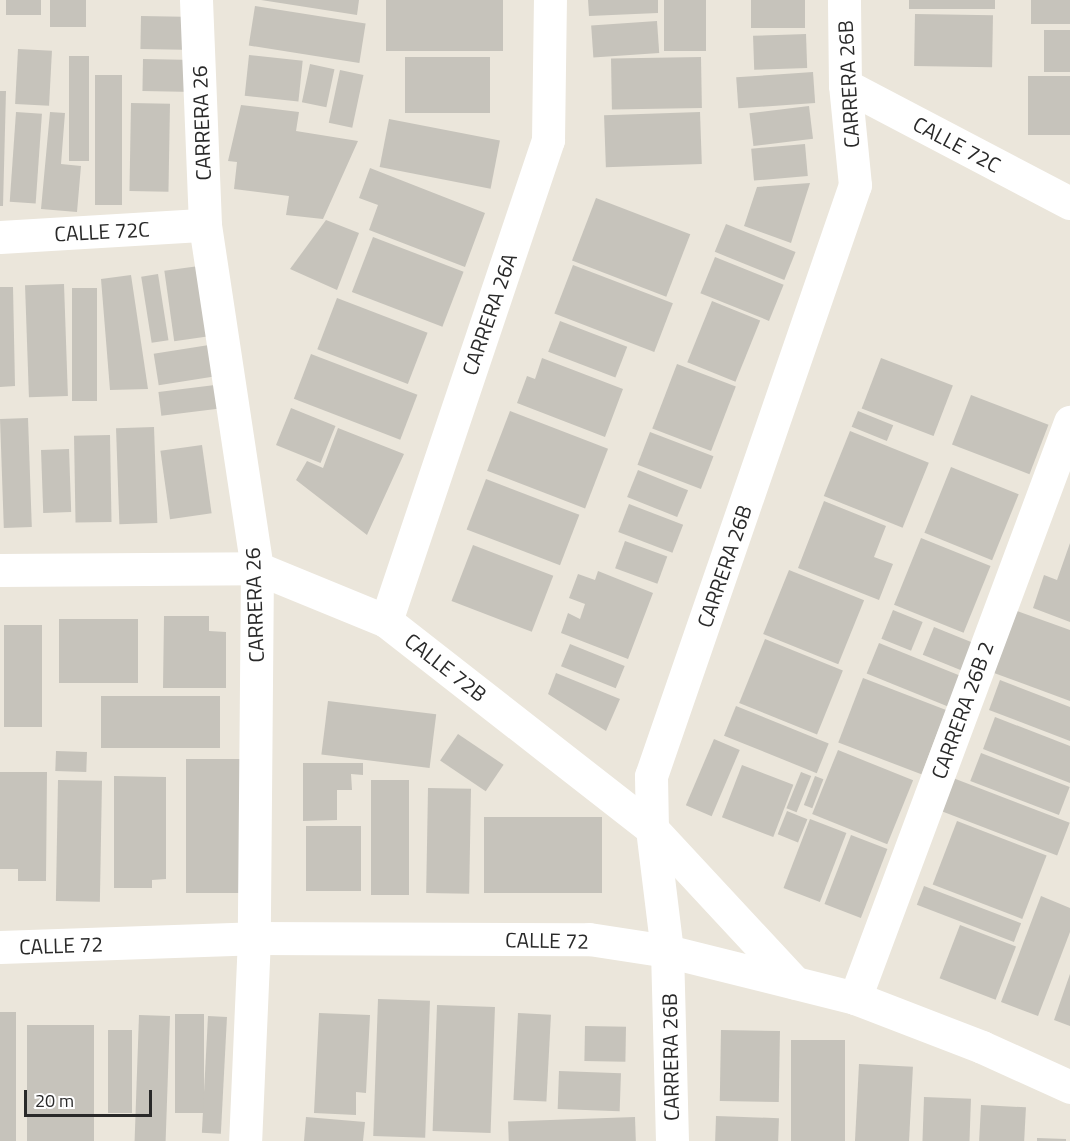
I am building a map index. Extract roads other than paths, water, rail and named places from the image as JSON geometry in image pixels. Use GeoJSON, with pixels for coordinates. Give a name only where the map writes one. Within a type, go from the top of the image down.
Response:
{"type":"FeatureCollection","features":[{"type":"Feature","properties":{"kind":"street","name":"CARRERA 26"},"geometry":{"type":"LineString","coordinates":[[196,0],[205,225],[257,568],[254,938],[245,1141]]}},
{"type":"Feature","properties":{"kind":"street","name":"CARRERA 26A"},"geometry":{"type":"LineString","coordinates":[[386,621],[548,140],[550,0]]}},
{"type":"Feature","properties":{"kind":"street","name":"CARRERA 26B"},"geometry":{"type":"LineString","coordinates":[[672,1141],[667,951],[652,830],[651,776],[855,185],[845,85],[844,0]]}},
{"type":"Feature","properties":{"kind":"street","name":"CALLE 72C"},"geometry":{"type":"LineString","coordinates":[[845,85],[1070,203]]}},
{"type":"Feature","properties":{"kind":"street","name":"CALLE 72C"},"geometry":{"type":"LineString","coordinates":[[0,237],[205,225]]}},
{"type":"Feature","properties":{"kind":"street","name":"CARRERA 26B 2"},"geometry":{"type":"LineString","coordinates":[[855,998],[1070,422]]}},
{"type":"Feature","properties":{"kind":"street","name":"CALLE 72B"},"geometry":{"type":"LineString","coordinates":[[0,570],[257,568],[386,621],[652,830],[795,983]]}},
{"type":"Feature","properties":{"kind":"street","name":"CALLE 72"},"geometry":{"type":"LineString","coordinates":[[0,947],[254,938],[589,939],[667,951],[855,998],[982,1047],[1070,1087]]}}]}
